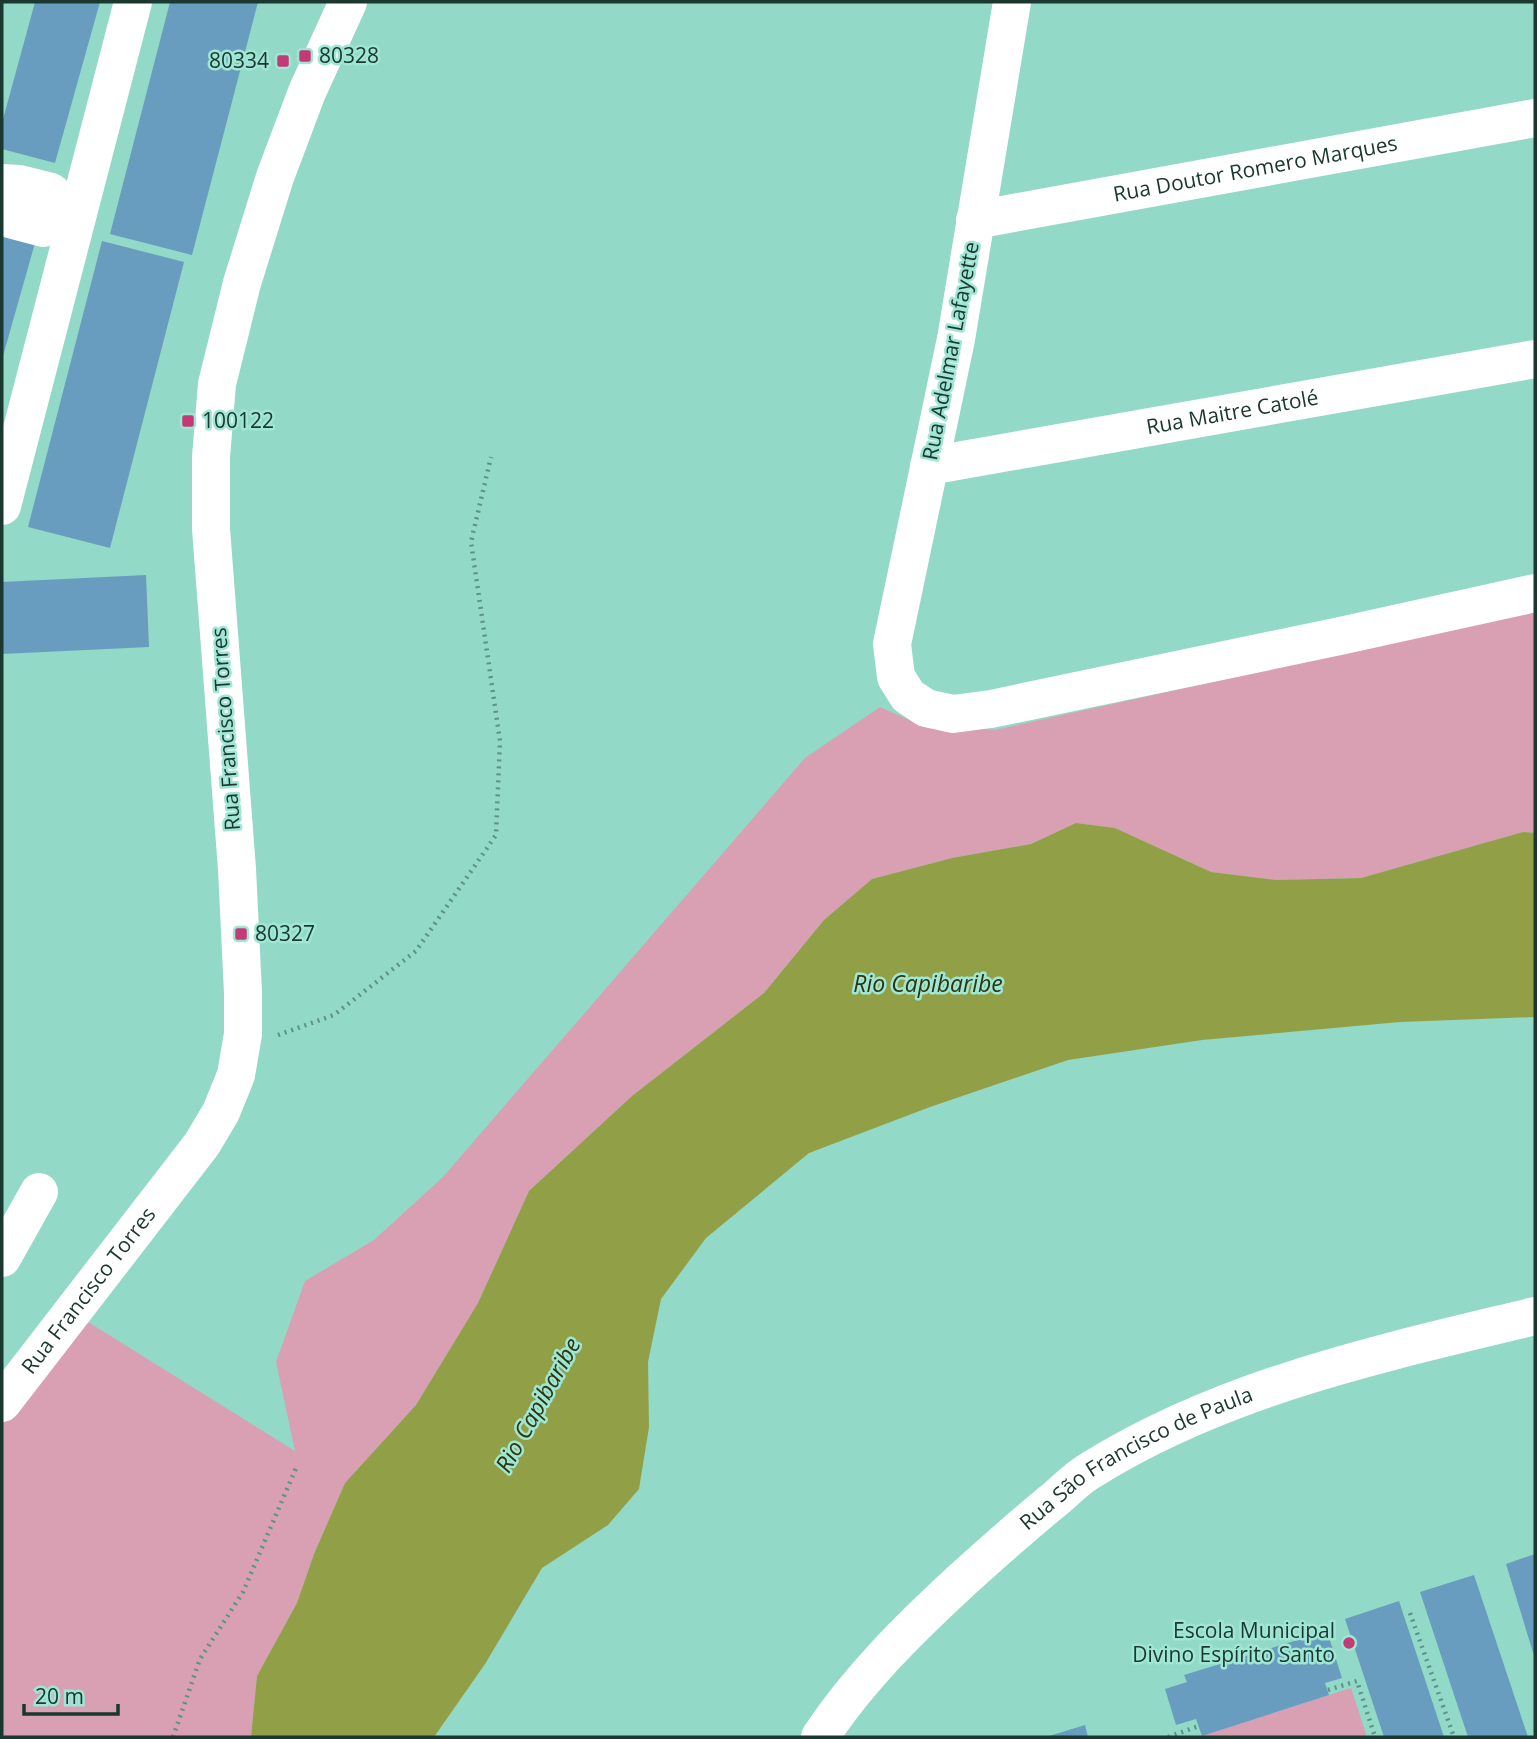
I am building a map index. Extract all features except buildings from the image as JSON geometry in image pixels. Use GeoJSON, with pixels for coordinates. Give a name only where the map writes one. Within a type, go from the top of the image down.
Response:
{"type":"FeatureCollection","features":[{"type":"Feature","properties":{"kind":"street"},"geometry":{"type":"LineString","coordinates":[[2,506],[133,2]]}},
{"type":"Feature","properties":{"kind":"street","name":"Rua Francisco Torres"},"geometry":{"type":"LineString","coordinates":[[2,1403],[202,1144],[221,1112],[236,1075],[243,993],[237,869],[211,529],[211,457],[218,384],[242,283],[275,177],[307,92],[348,2]]}},
{"type":"Feature","properties":{"kind":"street","name":"Rua Adelmar Lafayette"},"geometry":{"type":"LineString","coordinates":[[1012,2],[956,339],[892,644],[896,677],[908,695],[926,708],[953,714],[991,709],[1535,593]]}},
{"type":"Feature","properties":{"kind":"street","name":"Rua Doutor Romero Marques"},"geometry":{"type":"LineString","coordinates":[[975,220],[1535,118]]}},
{"type":"Feature","properties":{"kind":"street"},"geometry":{"type":"LineString","coordinates":[[2,183],[51,192],[76,217]]}},
{"type":"Feature","properties":{"kind":"street"},"geometry":{"type":"LineString","coordinates":[[2,214],[9,219],[43,228],[76,217]]}},
{"type":"Feature","properties":{"kind":"street","name":"Rua Maitre Catolé"},"geometry":{"type":"LineString","coordinates":[[929,466],[1535,359]]}},
{"type":"Feature","properties":{"kind":"street"},"geometry":{"type":"LineString","coordinates":[[2,1258],[39,1192]]}},
{"type":"Feature","properties":{"kind":"street","name":"Rua São Francisco de Paula"},"geometry":{"type":"LineString","coordinates":[[820,1737],[876,1665],[922,1619],[1008,1538],[1088,1471],[1176,1423],[1280,1383],[1535,1316]]}},
{"type":"Feature","properties":{"kind":"path"},"geometry":{"type":"LineString","coordinates":[[240,1048],[334,1015],[416,951],[496,835],[500,741],[471,541],[491,457]]}},
{"type":"Feature","properties":{"kind":"path"},"geometry":{"type":"LineString","coordinates":[[173,1737],[200,1659],[243,1592],[296,1468]]}},
{"type":"Feature","properties":{"kind":"path"},"geometry":{"type":"LineString","coordinates":[[1410,1613],[1454,1737]]}},
{"type":"Feature","properties":{"kind":"path"},"geometry":{"type":"LineString","coordinates":[[1328,1690],[1357,1681],[1376,1737]]}},
{"type":"Feature","properties":{"kind":"path"},"geometry":{"type":"LineString","coordinates":[[1168,1737],[1199,1726]]}},
{"type":"Feature","properties":{"kind":"shaded area"},"geometry":{"type":"Polygon","coordinates":[[[1535,611],[1535,833],[1523,832],[1361,878],[1277,880],[1211,872],[1115,828],[1076,823],[1031,844],[952,858],[872,879],[824,920],[764,993],[632,1096],[529,1191],[478,1303],[416,1405],[345,1483],[314,1554],[297,1603],[257,1676],[251,1737],[2,1737],[2,1413],[72,1312],[295,1451],[276,1362],[305,1281],[374,1240],[443,1177],[805,758],[880,707],[916,723],[995,730],[1535,611]]]}},
{"type":"Feature","properties":{"kind":"shaded area"},"geometry":{"type":"Polygon","coordinates":[[[1351,1688],[1367,1737],[1198,1737],[1351,1688]]]}},
{"type":"Feature","properties":{"kind":"water","name":"Rio Capibaribe"},"geometry":{"type":"Polygon","coordinates":[[[1076,823],[1115,828],[1211,872],[1277,880],[1361,878],[1523,832],[1535,833],[1535,1017],[1400,1022],[1202,1040],[1068,1060],[930,1107],[809,1153],[706,1238],[661,1299],[648,1362],[649,1427],[639,1489],[608,1525],[542,1568],[485,1664],[434,1737],[251,1737],[257,1676],[297,1603],[314,1554],[345,1483],[416,1405],[478,1303],[529,1191],[632,1096],[764,993],[824,920],[872,879],[952,858],[1031,844],[1076,823]]]}},
{"type":"Feature","properties":{"kind":"place","name":"80328"},"geometry":{"type":"Point","coordinates":[305,56]}},
{"type":"Feature","properties":{"kind":"place","name":"80334"},"geometry":{"type":"Point","coordinates":[283,61]}},
{"type":"Feature","properties":{"kind":"place","name":"100122"},"geometry":{"type":"Point","coordinates":[188,421]}},
{"type":"Feature","properties":{"kind":"place","name":"80327"},"geometry":{"type":"Point","coordinates":[241,934]}},
{"type":"Feature","properties":{"kind":"place","name":"Escola Municipal Divino Espírito Santo"},"geometry":{"type":"Point","coordinates":[1349,1643]}}]}
